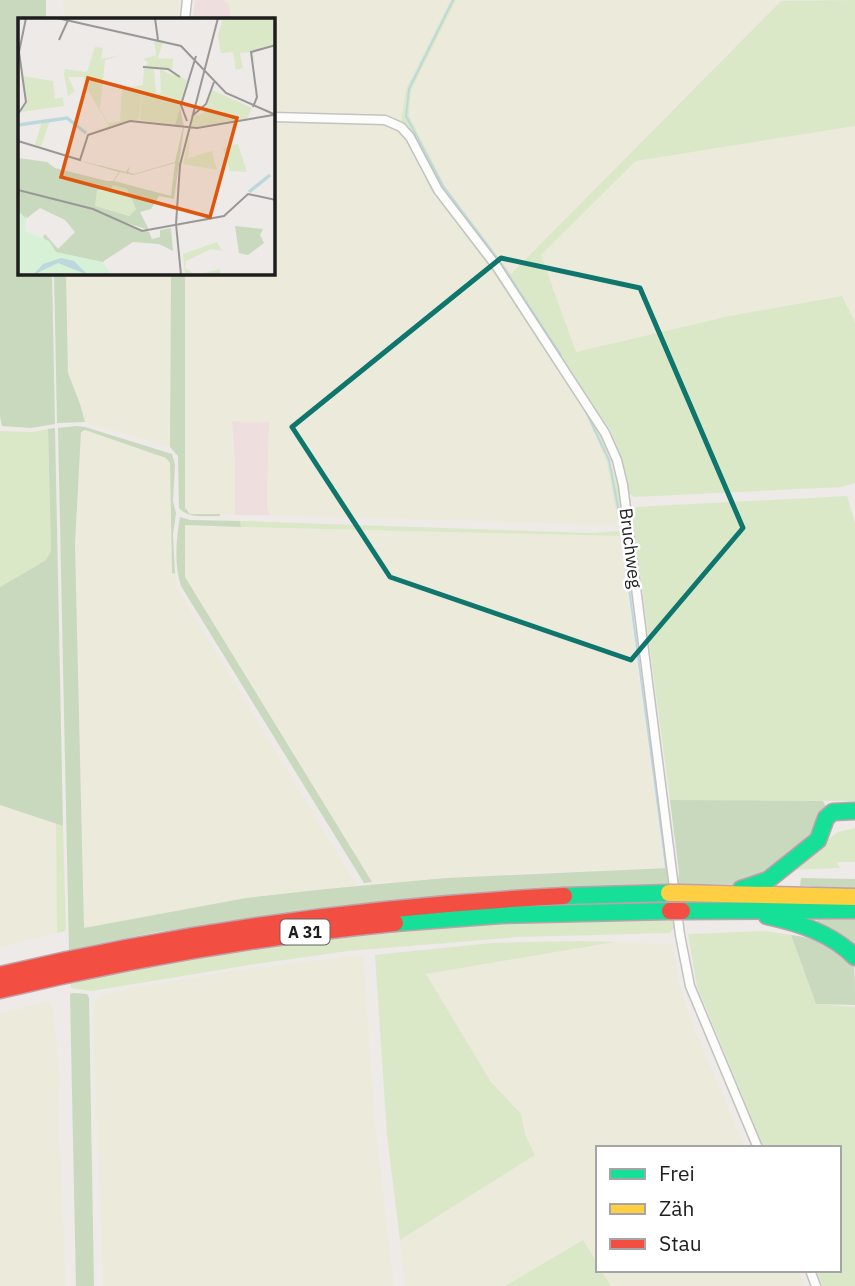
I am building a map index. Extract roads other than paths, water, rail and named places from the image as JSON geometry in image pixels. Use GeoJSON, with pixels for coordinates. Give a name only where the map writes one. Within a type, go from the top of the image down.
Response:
{"type":"FeatureCollection","features":[{"type":"Feature","properties":{"kind":"highway"},"geometry":{"type":"LineString","coordinates":[[724,894],[768,880],[818,840],[826,818],[834,812],[855,811]]}},
{"type":"Feature","properties":{"kind":"highway","name":"A 31"},"geometry":{"type":"LineString","coordinates":[[0,990],[68,965],[197,933],[309,917],[541,897],[674,893],[855,897]]}},
{"type":"Feature","properties":{"kind":"highway"},"geometry":{"type":"LineString","coordinates":[[737,910],[781,919],[818,933],[855,957]]}},
{"type":"Feature","properties":{"kind":"highway","name":"A 31"},"geometry":{"type":"LineString","coordinates":[[0,975],[354,926],[508,914],[855,910]]}},
{"type":"Feature","properties":{"kind":"street"},"geometry":{"type":"LineString","coordinates":[[185,18],[187,0]]}},
{"type":"Feature","properties":{"kind":"street","name":"Bruchweg"},"geometry":{"type":"LineString","coordinates":[[275,117],[385,120],[401,127],[411,137],[438,190],[497,267],[605,433],[617,460],[623,485],[680,935],[690,986],[757,1146]]}},
{"type":"Feature","properties":{"kind":"waterway"},"geometry":{"type":"LineString","coordinates":[[453,0],[409,89],[406,116],[443,186],[500,262],[561,355]]}},
{"type":"Feature","properties":{"kind":"waterway"},"geometry":{"type":"LineString","coordinates":[[585,410],[609,460],[620,518]]}},
{"type":"Feature","properties":{"kind":"waterway"},"geometry":{"type":"LineString","coordinates":[[622,535],[666,867]]}}]}
